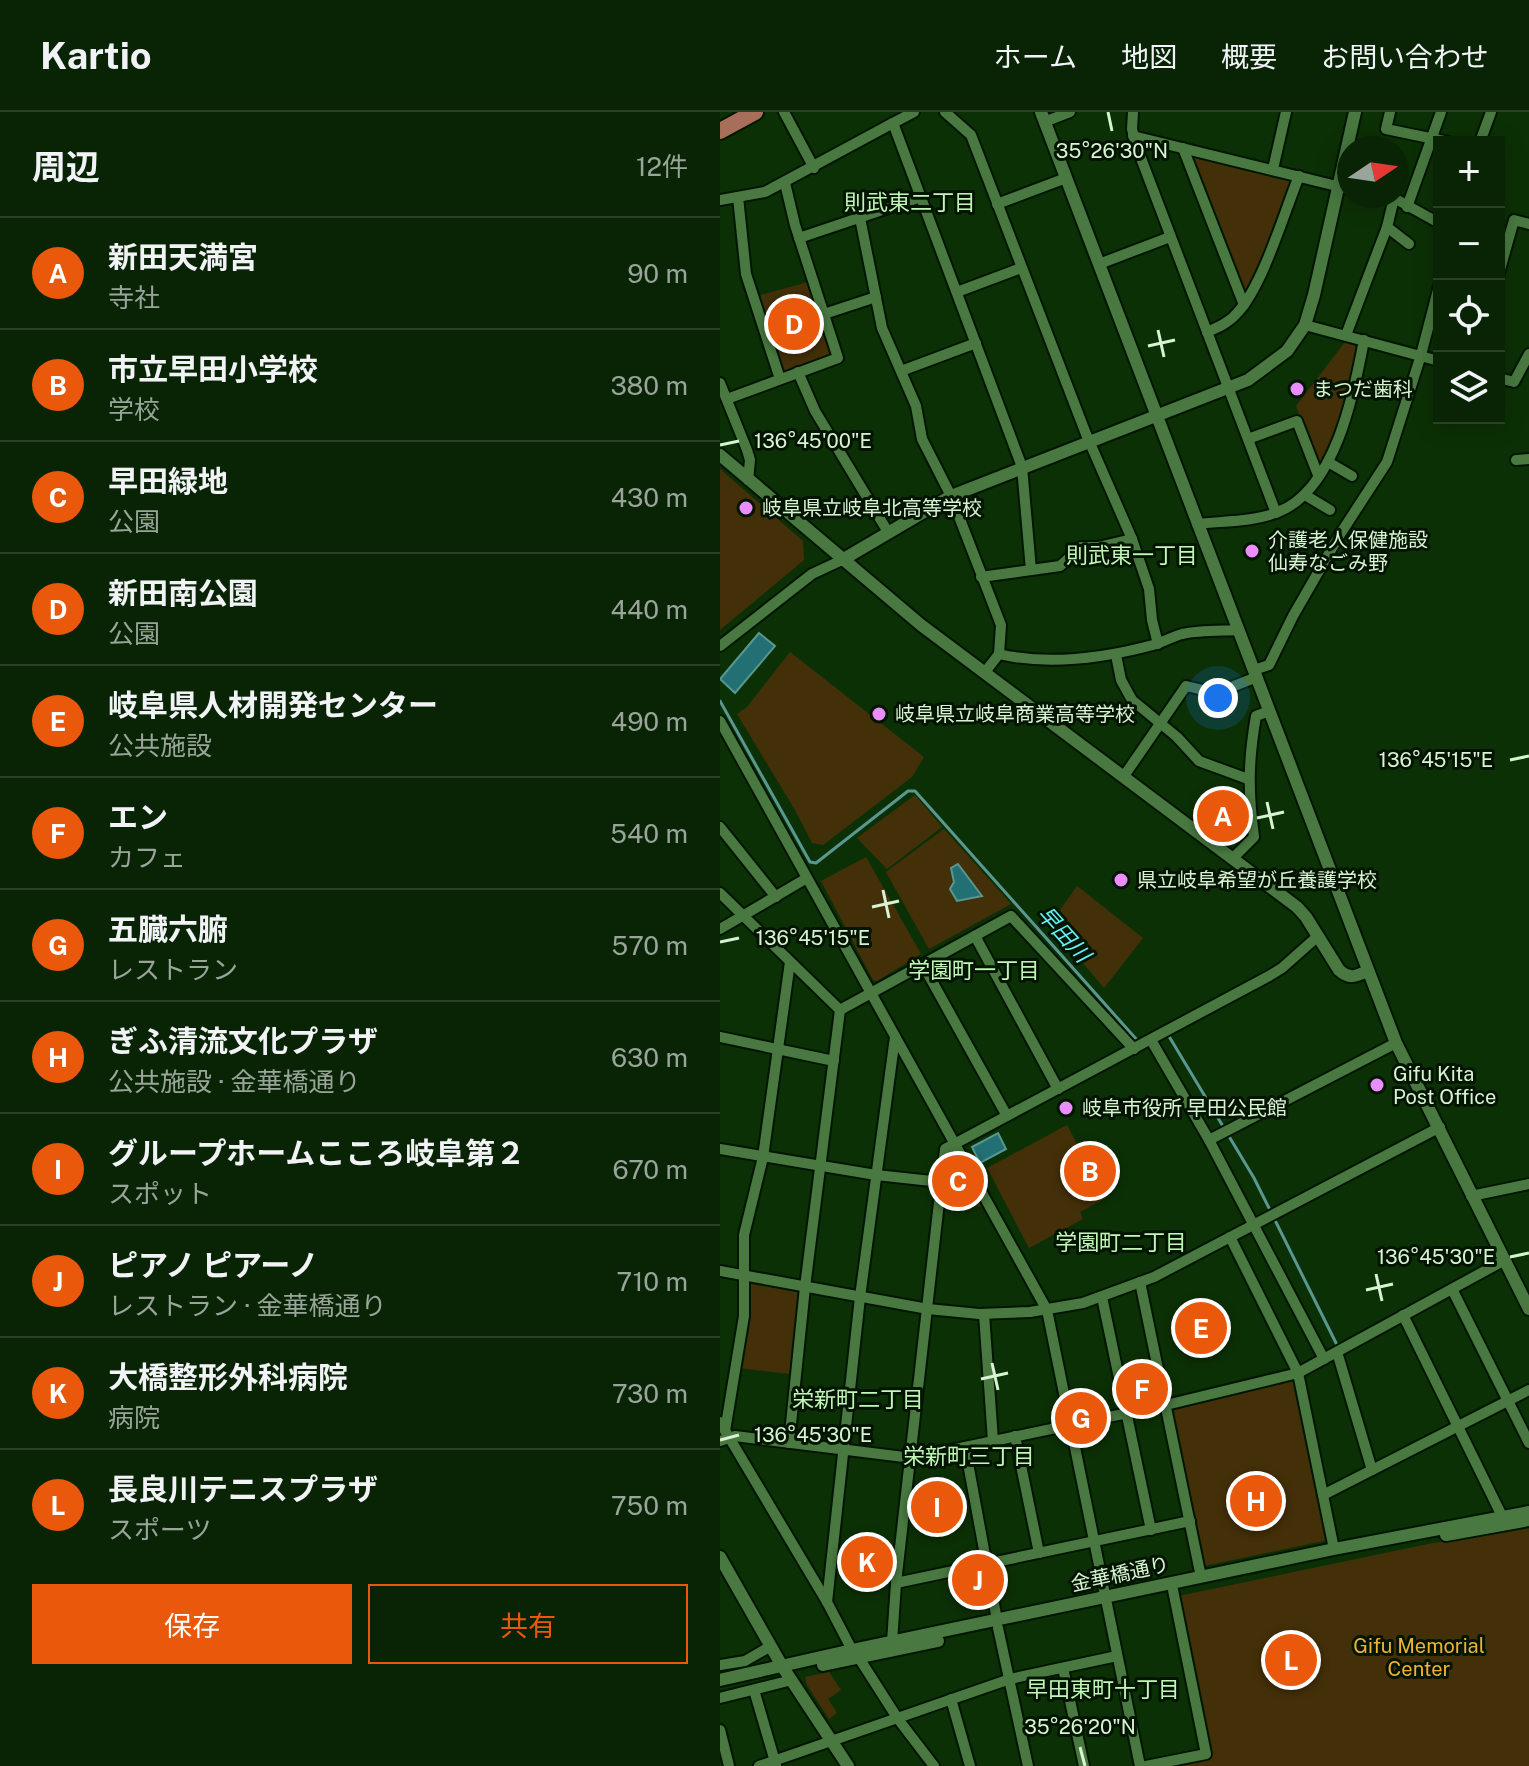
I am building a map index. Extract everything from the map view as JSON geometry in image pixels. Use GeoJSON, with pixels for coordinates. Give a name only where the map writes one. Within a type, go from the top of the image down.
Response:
{"type":"FeatureCollection","features":[{"type":"Feature","properties":{"kind":"main road"},"geometry":{"type":"LineString","coordinates":[[720,131],[755,112]]}},
{"type":"Feature","properties":{"kind":"street"},"geometry":{"type":"LineString","coordinates":[[784,112],[814,168]]}},
{"type":"Feature","properties":{"kind":"street"},"geometry":{"type":"LineString","coordinates":[[720,200],[765,192],[785,183],[914,112]]}},
{"type":"Feature","properties":{"kind":"street"},"geometry":{"type":"LineString","coordinates":[[945,112],[971,135],[1089,441],[1132,539],[1149,589],[1158,644]]}},
{"type":"Feature","properties":{"kind":"street"},"geometry":{"type":"LineString","coordinates":[[1070,112],[1042,117],[1367,971],[1396,1043],[1529,1309]]}},
{"type":"Feature","properties":{"kind":"street"},"geometry":{"type":"LineString","coordinates":[[1121,112],[1133,112],[1133,136],[1276,513]]}},
{"type":"Feature","properties":{"kind":"street"},"geometry":{"type":"LineString","coordinates":[[1273,169],[1286,112]]}},
{"type":"Feature","properties":{"kind":"street"},"geometry":{"type":"LineString","coordinates":[[1352,136],[1355,112]]}},
{"type":"Feature","properties":{"kind":"street"},"geometry":{"type":"LineString","coordinates":[[1390,112],[1386,129],[1431,139]]}},
{"type":"Feature","properties":{"kind":"street"},"geometry":{"type":"LineString","coordinates":[[1409,201],[1441,112]]}},
{"type":"Feature","properties":{"kind":"street"},"geometry":{"type":"LineString","coordinates":[[1482,136],[1491,112]]}},
{"type":"Feature","properties":{"kind":"street"},"geometry":{"type":"LineString","coordinates":[[893,123],[1022,467],[1031,570]]}},
{"type":"Feature","properties":{"kind":"street"},"geometry":{"type":"LineString","coordinates":[[1133,136],[1337,186]]}},
{"type":"Feature","properties":{"kind":"street"},"geometry":{"type":"LineString","coordinates":[[1183,148],[1244,305]]}},
{"type":"Feature","properties":{"kind":"street"},"geometry":{"type":"LineString","coordinates":[[1207,332],[1220,327],[1244,305],[1259,279],[1299,176]]}},
{"type":"Feature","properties":{"kind":"street"},"geometry":{"type":"LineString","coordinates":[[997,204],[1066,178]]}},
{"type":"Feature","properties":{"kind":"street"},"geometry":{"type":"LineString","coordinates":[[727,399],[838,358],[799,238],[785,183]]}},
{"type":"Feature","properties":{"kind":"street"},"geometry":{"type":"LineString","coordinates":[[738,197],[746,274],[780,379]]}},
{"type":"Feature","properties":{"kind":"street"},"geometry":{"type":"LineString","coordinates":[[799,238],[921,197]]}},
{"type":"Feature","properties":{"kind":"street"},"geometry":{"type":"LineString","coordinates":[[720,646],[812,574],[842,560],[951,496],[1229,388],[1275,362],[1305,325],[1338,208]]}},
{"type":"Feature","properties":{"kind":"street"},"geometry":{"type":"LineString","coordinates":[[1346,335],[1387,227],[1388,208]]}},
{"type":"Feature","properties":{"kind":"street"},"geometry":{"type":"LineString","coordinates":[[1409,208],[1433,220]]}},
{"type":"Feature","properties":{"kind":"street"},"geometry":{"type":"LineString","coordinates":[[860,218],[882,328],[916,406],[922,439],[951,496],[1001,625],[999,654],[985,672]]}},
{"type":"Feature","properties":{"kind":"street"},"geometry":{"type":"LineString","coordinates":[[1505,238],[1514,220],[1529,224]]}},
{"type":"Feature","properties":{"kind":"street"},"geometry":{"type":"LineString","coordinates":[[1387,227],[1409,244]]}},
{"type":"Feature","properties":{"kind":"street"},"geometry":{"type":"LineString","coordinates":[[1099,264],[1170,237]]}},
{"type":"Feature","properties":{"kind":"street"},"geometry":{"type":"LineString","coordinates":[[957,292],[1021,268]]}},
{"type":"Feature","properties":{"kind":"street"},"geometry":{"type":"LineString","coordinates":[[824,314],[876,297]]}},
{"type":"Feature","properties":{"kind":"street"},"geometry":{"type":"LineString","coordinates":[[1124,776],[1186,686],[1216,693],[1269,665],[1339,536],[1387,462],[1433,309]]}},
{"type":"Feature","properties":{"kind":"street"},"geometry":{"type":"LineString","coordinates":[[1305,325],[1433,359]]}},
{"type":"Feature","properties":{"kind":"street"},"geometry":{"type":"LineString","coordinates":[[1197,524],[1276,513],[1301,500],[1328,462],[1345,421],[1364,340]]}},
{"type":"Feature","properties":{"kind":"street"},"geometry":{"type":"LineString","coordinates":[[901,371],[976,343]]}},
{"type":"Feature","properties":{"kind":"street"},"geometry":{"type":"LineString","coordinates":[[1505,380],[1514,382],[1529,354]]}},
{"type":"Feature","properties":{"kind":"street"},"geometry":{"type":"LineString","coordinates":[[798,372],[815,411],[888,532]]}},
{"type":"Feature","properties":{"kind":"street"},"geometry":{"type":"LineString","coordinates":[[720,383],[750,460],[748,480]]}},
{"type":"Feature","properties":{"kind":"street"},"geometry":{"type":"LineString","coordinates":[[1248,439],[1297,421],[1318,475]]}},
{"type":"Feature","properties":{"kind":"street"},"geometry":{"type":"LineString","coordinates":[[720,455],[842,560],[1297,907],[1346,976],[1355,977],[1367,971]]}},
{"type":"Feature","properties":{"kind":"street"},"geometry":{"type":"LineString","coordinates":[[1516,460],[1529,459]]}},
{"type":"Feature","properties":{"kind":"street"},"geometry":{"type":"LineString","coordinates":[[1328,462],[1352,476]]}},
{"type":"Feature","properties":{"kind":"street"},"geometry":{"type":"LineString","coordinates":[[1305,495],[1330,510]]}},
{"type":"Feature","properties":{"kind":"street"},"geometry":{"type":"LineString","coordinates":[[981,577],[1060,566],[1081,547],[1098,547],[1132,539]]}},
{"type":"Feature","properties":{"kind":"street"},"geometry":{"type":"LineString","coordinates":[[999,654],[1019,659],[1060,660],[1116,655],[1184,634],[1239,630]]}},
{"type":"Feature","properties":{"kind":"street"},"geometry":{"type":"LineString","coordinates":[[1116,655],[1121,680],[1132,700],[1161,723],[1199,761],[1248,779]]}},
{"type":"Feature","properties":{"kind":"street"},"geometry":{"type":"LineString","coordinates":[[1233,858],[1254,837],[1248,779],[1256,716],[1269,711]]}},
{"type":"Feature","properties":{"kind":"street"},"geometry":{"type":"LineString","coordinates":[[720,721],[1047,1310],[1117,1656],[1143,1766],[1206,1754],[1173,1590]]}},
{"type":"Feature","properties":{"kind":"street"},"geometry":{"type":"LineString","coordinates":[[720,827],[776,897]]}},
{"type":"Feature","properties":{"kind":"street"},"geometry":{"type":"LineString","coordinates":[[720,929],[807,878]]}},
{"type":"Feature","properties":{"kind":"street"},"geometry":{"type":"LineString","coordinates":[[720,893],[840,1010]]}},
{"type":"Feature","properties":{"kind":"street"},"geometry":{"type":"LineString","coordinates":[[840,1010],[1011,916],[1134,1049]]}},
{"type":"Feature","properties":{"kind":"street"},"geometry":{"type":"LineString","coordinates":[[975,936],[1058,1089]]}},
{"type":"Feature","properties":{"kind":"street"},"geometry":{"type":"LineString","coordinates":[[892,1642],[945,1149],[1282,968],[1318,936]]}},
{"type":"Feature","properties":{"kind":"street"},"geometry":{"type":"LineString","coordinates":[[790,962],[763,1157],[744,1235],[744,1316],[723,1432],[827,1602],[855,1654],[934,1766]]}},
{"type":"Feature","properties":{"kind":"street"},"geometry":{"type":"LineString","coordinates":[[923,965],[1007,1116]]}},
{"type":"Feature","properties":{"kind":"street"},"geometry":{"type":"LineString","coordinates":[[789,1443],[840,1010]]}},
{"type":"Feature","properties":{"kind":"street"},"geometry":{"type":"LineString","coordinates":[[720,1037],[834,1061]]}},
{"type":"Feature","properties":{"kind":"street"},"geometry":{"type":"LineString","coordinates":[[827,1602],[860,1297],[895,1037]]}},
{"type":"Feature","properties":{"kind":"street"},"geometry":{"type":"LineString","coordinates":[[1151,1040],[1255,1222],[1324,1359]]}},
{"type":"Feature","properties":{"kind":"street"},"geometry":{"type":"LineString","coordinates":[[1209,1140],[1396,1043]]}},
{"type":"Feature","properties":{"kind":"street"},"geometry":{"type":"LineString","coordinates":[[720,1271],[928,1309],[984,1314],[1047,1310],[1102,1297],[1140,1282],[1440,1127]]}},
{"type":"Feature","properties":{"kind":"street"},"geometry":{"type":"LineString","coordinates":[[720,1149],[820,1167],[941,1182]]}},
{"type":"Feature","properties":{"kind":"street"},"geometry":{"type":"LineString","coordinates":[[1471,1196],[1529,1184]]}},
{"type":"Feature","properties":{"kind":"street"},"geometry":{"type":"LineString","coordinates":[[1230,1237],[1298,1373],[1334,1549]]}},
{"type":"Feature","properties":{"kind":"street"},"geometry":{"type":"LineString","coordinates":[[723,1432],[912,1458],[1127,1414],[1298,1373],[1503,1261]]}},
{"type":"Feature","properties":{"kind":"street"},"geometry":{"type":"LineString","coordinates":[[1140,1282],[1201,1577]]}},
{"type":"Feature","properties":{"kind":"street"},"geometry":{"type":"LineString","coordinates":[[1452,1289],[1529,1443]]}},
{"type":"Feature","properties":{"kind":"street"},"geometry":{"type":"LineString","coordinates":[[1102,1297],[1151,1530]]}},
{"type":"Feature","properties":{"kind":"street"},"geometry":{"type":"LineString","coordinates":[[984,1314],[993,1441]]}},
{"type":"Feature","properties":{"kind":"street"},"geometry":{"type":"LineString","coordinates":[[1403,1315],[1502,1516]]}},
{"type":"Feature","properties":{"kind":"street"},"geometry":{"type":"LineString","coordinates":[[1337,1352],[1372,1470]]}},
{"type":"Feature","properties":{"kind":"street"},"geometry":{"type":"LineString","coordinates":[[1323,1495],[1529,1390]]}},
{"type":"Feature","properties":{"kind":"street"},"geometry":{"type":"LineString","coordinates":[[1015,1436],[1039,1553]]}},
{"type":"Feature","properties":{"kind":"street"},"geometry":{"type":"LineString","coordinates":[[965,1447],[1028,1766]]}},
{"type":"Feature","properties":{"kind":"street","name":"金華橋通り"},"geometry":{"type":"LineString","coordinates":[[855,1654],[1107,1601],[1201,1577],[1529,1512]]}},
{"type":"Feature","properties":{"kind":"street","name":"金華橋通り"},"geometry":{"type":"LineString","coordinates":[[1107,1601],[1529,1520]]}},
{"type":"Feature","properties":{"kind":"street"},"geometry":{"type":"LineString","coordinates":[[896,1583],[1190,1521]]}},
{"type":"Feature","properties":{"kind":"street"},"geometry":{"type":"LineString","coordinates":[[720,1557],[787,1673],[848,1766]]}},
{"type":"Feature","properties":{"kind":"street","name":"金華橋通り"},"geometry":{"type":"LineString","coordinates":[[720,1687],[787,1673],[892,1642],[998,1624]]}},
{"type":"Feature","properties":{"kind":"street"},"geometry":{"type":"LineString","coordinates":[[720,1665],[745,1661],[771,1646]]}},
{"type":"Feature","properties":{"kind":"street"},"geometry":{"type":"LineString","coordinates":[[759,1766],[776,1764],[1010,1679],[1117,1656]]}},
{"type":"Feature","properties":{"kind":"street"},"geometry":{"type":"LineString","coordinates":[[1063,1668],[1084,1766]]}},
{"type":"Feature","properties":{"kind":"street"},"geometry":{"type":"LineString","coordinates":[[720,1698],[754,1690],[787,1673]]}},
{"type":"Feature","properties":{"kind":"street","name":"金華橋通り"},"geometry":{"type":"LineString","coordinates":[[720,1680],[787,1673]]}},
{"type":"Feature","properties":{"kind":"street"},"geometry":{"type":"LineString","coordinates":[[754,1690],[776,1764]]}},
{"type":"Feature","properties":{"kind":"street"},"geometry":{"type":"LineString","coordinates":[[951,1699],[970,1766]]}},
{"type":"Feature","properties":{"kind":"street"},"geometry":{"type":"LineString","coordinates":[[720,1730],[729,1766]]}},
{"type":"Feature","properties":{"kind":"green space"},"geometry":{"type":"Polygon","coordinates":[[[1195,155],[1293,181],[1247,293],[1193,157],[1195,155]]]}},
{"type":"Feature","properties":{"kind":"green space"},"geometry":{"type":"Polygon","coordinates":[[[808,282],[832,352],[830,356],[781,372],[757,296],[808,282]]]}},
{"type":"Feature","properties":{"kind":"green space"},"geometry":{"type":"Polygon","coordinates":[[[1345,342],[1357,345],[1359,349],[1339,422],[1321,465],[1296,406],[1345,342]]]}},
{"type":"Feature","properties":{"kind":"green space","name":"岐阜県立岐阜北高等学校"},"geometry":{"type":"Polygon","coordinates":[[[720,469],[803,541],[804,560],[720,630],[720,469]]]}},
{"type":"Feature","properties":{"kind":"green space"},"geometry":{"type":"Polygon","coordinates":[[[790,652],[924,757],[912,777],[823,845],[812,843],[737,714],[747,707],[790,652]]]}},
{"type":"Feature","properties":{"kind":"green space"},"geometry":{"type":"Polygon","coordinates":[[[915,795],[942,827],[887,869],[857,838],[915,795]]]}},
{"type":"Feature","properties":{"kind":"green space"},"geometry":{"type":"Polygon","coordinates":[[[944,829],[1011,904],[929,949],[886,872],[944,829]]]}},
{"type":"Feature","properties":{"kind":"green space"},"geometry":{"type":"Polygon","coordinates":[[[866,857],[921,954],[877,981],[873,980],[821,881],[866,857]]]}},
{"type":"Feature","properties":{"kind":"green space"},"geometry":{"type":"Polygon","coordinates":[[[1077,886],[1143,938],[1104,988],[1050,924],[1077,886]]]}},
{"type":"Feature","properties":{"kind":"green space"},"geometry":{"type":"Polygon","coordinates":[[[1067,1125],[1106,1198],[1080,1212],[1083,1219],[1029,1248],[987,1168],[1067,1125]]]}},
{"type":"Feature","properties":{"kind":"green space"},"geometry":{"type":"Polygon","coordinates":[[[951,1159],[956,1159],[983,1207],[946,1203],[951,1159]]]}},
{"type":"Feature","properties":{"kind":"green space"},"geometry":{"type":"Polygon","coordinates":[[[750,1281],[800,1289],[790,1374],[738,1368],[750,1281]]]}},
{"type":"Feature","properties":{"kind":"green space"},"geometry":{"type":"Polygon","coordinates":[[[1296,1379],[1328,1540],[1204,1566],[1172,1408],[1296,1379]]]}},
{"type":"Feature","properties":{"kind":"green space","name":"Gifu Memorial Center"},"geometry":{"type":"Polygon","coordinates":[[[1529,1527],[1529,1766],[1160,1766],[1212,1755],[1179,1596],[1428,1544],[1529,1527]]]}},
{"type":"Feature","properties":{"kind":"green space"},"geometry":{"type":"Polygon","coordinates":[[[829,1672],[841,1690],[828,1699],[837,1713],[829,1719],[805,1677],[829,1672]]]}},
{"type":"Feature","properties":{"kind":"water"},"geometry":{"type":"Polygon","coordinates":[[[759,633],[775,646],[735,693],[720,679],[759,633]]]}},
{"type":"Feature","properties":{"kind":"water"},"geometry":{"type":"Polygon","coordinates":[[[958,864],[982,896],[957,901],[950,889],[954,882],[951,868],[958,864]]]}},
{"type":"Feature","properties":{"kind":"water"},"geometry":{"type":"Polygon","coordinates":[[[998,1133],[1006,1149],[980,1163],[972,1147],[998,1133]]]}},
{"type":"Feature","properties":{"kind":"waterway","name":"早田川"},"geometry":{"type":"LineString","coordinates":[[720,701],[810,862],[816,863],[908,791],[915,791],[1137,1040],[1141,1040]]}},
{"type":"Feature","properties":{"kind":"waterway","name":"早田川"},"geometry":{"type":"LineString","coordinates":[[1167,1033],[1254,1178],[1337,1345]]}},
{"type":"Feature","properties":{"kind":"place","name":"新田南公園"},"geometry":{"type":"Point","coordinates":[794,324]}},
{"type":"Feature","properties":{"kind":"place","name":"まつだ歯科"},"geometry":{"type":"Point","coordinates":[1297,389]}},
{"type":"Feature","properties":{"kind":"place","name":"岐阜県立岐阜北高等学校"},"geometry":{"type":"Point","coordinates":[746,508]}},
{"type":"Feature","properties":{"kind":"place","name":"介護老人保健施設 仙寿なごみ野"},"geometry":{"type":"Point","coordinates":[1252,551]}},
{"type":"Feature","properties":{"kind":"place","name":"岐阜県立岐阜商業高等学校"},"geometry":{"type":"Point","coordinates":[879,714]}},
{"type":"Feature","properties":{"kind":"place","name":"新田天満宮"},"geometry":{"type":"Point","coordinates":[1223,816]}},
{"type":"Feature","properties":{"kind":"place","name":"県立岐阜希望が丘養護学校"},"geometry":{"type":"Point","coordinates":[1121,880]}},
{"type":"Feature","properties":{"kind":"place","name":"Gifu Kita Post Office"},"geometry":{"type":"Point","coordinates":[1377,1085]}},
{"type":"Feature","properties":{"kind":"place","name":"岐阜市役所 早田公民館"},"geometry":{"type":"Point","coordinates":[1066,1108]}},
{"type":"Feature","properties":{"kind":"place","name":"市立早田小学校"},"geometry":{"type":"Point","coordinates":[1090,1171]}},
{"type":"Feature","properties":{"kind":"place","name":"早田緑地"},"geometry":{"type":"Point","coordinates":[958,1181]}},
{"type":"Feature","properties":{"kind":"place","name":"岐阜県人材開発センター"},"geometry":{"type":"Point","coordinates":[1201,1328]}},
{"type":"Feature","properties":{"kind":"place","name":"エン"},"geometry":{"type":"Point","coordinates":[1142,1389]}},
{"type":"Feature","properties":{"kind":"place","name":"五臓六腑"},"geometry":{"type":"Point","coordinates":[1081,1418]}},
{"type":"Feature","properties":{"kind":"place","name":"ぎふ清流文化プラザ"},"geometry":{"type":"Point","coordinates":[1256,1501]}},
{"type":"Feature","properties":{"kind":"place","name":"グループホームこころ岐阜第２"},"geometry":{"type":"Point","coordinates":[937,1507]}},
{"type":"Feature","properties":{"kind":"place","name":"大橋整形外科病院"},"geometry":{"type":"Point","coordinates":[867,1562]}},
{"type":"Feature","properties":{"kind":"place","name":"ピアノ ピアーノ"},"geometry":{"type":"Point","coordinates":[978,1580]}},
{"type":"Feature","properties":{"kind":"place","name":"長良川テニスプラザ"},"geometry":{"type":"Point","coordinates":[1291,1660]}},
{"type":"Feature","properties":{"kind":"district","name":"則武東二丁目"},"geometry":{"type":"Point","coordinates":[910,202]}},
{"type":"Feature","properties":{"kind":"district","name":"則武東一丁目"},"geometry":{"type":"Point","coordinates":[1132,555]}},
{"type":"Feature","properties":{"kind":"district","name":"学園町一丁目"},"geometry":{"type":"Point","coordinates":[974,970]}},
{"type":"Feature","properties":{"kind":"district","name":"学園町二丁目"},"geometry":{"type":"Point","coordinates":[1121,1242]}},
{"type":"Feature","properties":{"kind":"district","name":"栄新町二丁目"},"geometry":{"type":"Point","coordinates":[858,1399]}},
{"type":"Feature","properties":{"kind":"district","name":"栄新町三丁目"},"geometry":{"type":"Point","coordinates":[969,1456]}},
{"type":"Feature","properties":{"kind":"district","name":"早田東町十丁目"},"geometry":{"type":"Point","coordinates":[1103,1689]}}]}
